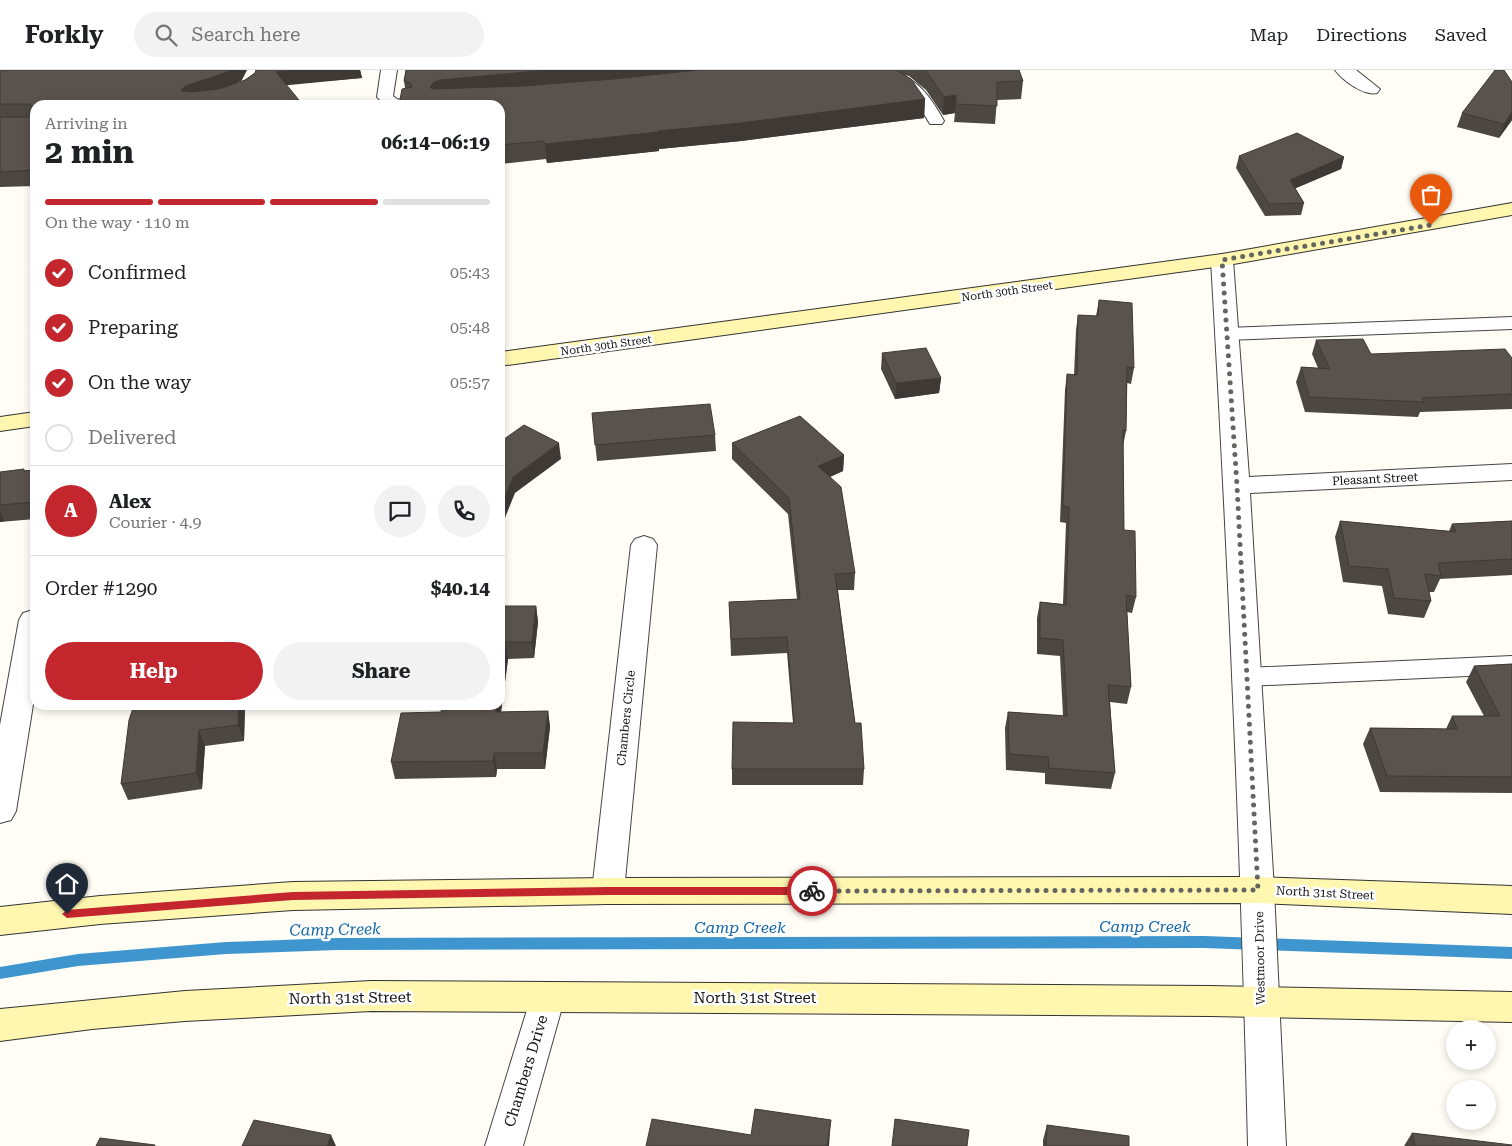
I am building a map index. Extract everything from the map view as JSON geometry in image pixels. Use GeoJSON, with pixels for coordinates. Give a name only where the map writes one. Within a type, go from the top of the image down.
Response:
{"type":"FeatureCollection","features":[{"type":"Feature","properties":{"kind":"main road","name":"North 30th Street"},"geometry":{"type":"LineString","coordinates":[[505,357],[1222,260],[1512,209]]}},
{"type":"Feature","properties":{"kind":"main road"},"geometry":{"type":"LineString","coordinates":[[0,424],[30,420]]}},
{"type":"Feature","properties":{"kind":"main road","name":"North 31st Street"},"geometry":{"type":"LineString","coordinates":[[0,921],[100,910],[293,896],[608,891],[1258,890],[1512,900]]}},
{"type":"Feature","properties":{"kind":"main road","name":"North 31st Street"},"geometry":{"type":"LineString","coordinates":[[0,1024],[143,1009],[255,1001],[371,996],[1261,1002],[1512,1007]]}},
{"type":"Feature","properties":{"kind":"street"},"geometry":{"type":"LineString","coordinates":[[1344,70],[1371,89]]}},
{"type":"Feature","properties":{"kind":"street","name":"Westmoor Drive"},"geometry":{"type":"LineString","coordinates":[[1222,260],[1237,486],[1258,890],[1267,1146]]}},
{"type":"Feature","properties":{"kind":"street","name":"Pleasant Street"},"geometry":{"type":"LineString","coordinates":[[1237,486],[1512,472]]}},
{"type":"Feature","properties":{"kind":"street","name":"Chambers Circle"},"geometry":{"type":"LineString","coordinates":[[608,891],[644,545]]}},
{"type":"Feature","properties":{"kind":"street"},"geometry":{"type":"LineString","coordinates":[[0,811],[30,632]]}},
{"type":"Feature","properties":{"kind":"street","name":"Chambers Drive"},"geometry":{"type":"LineString","coordinates":[[504,1146],[548,997]]}},
{"type":"Feature","properties":{"kind":"lane"},"geometry":{"type":"LineString","coordinates":[[389,70],[385,97],[389,100]]}},
{"type":"Feature","properties":{"kind":"lane"},"geometry":{"type":"LineString","coordinates":[[881,70],[892,79],[909,86],[924,100],[936,121]]}},
{"type":"Feature","properties":{"kind":"lane"},"geometry":{"type":"LineString","coordinates":[[1227,334],[1512,323]]}},
{"type":"Feature","properties":{"kind":"lane"},"geometry":{"type":"LineString","coordinates":[[1247,677],[1512,665]]}},
{"type":"Feature","properties":{"kind":"building"},"geometry":{"type":"Polygon","coordinates":[[[0,70],[231,70],[185,86],[181,91],[191,92],[219,89],[245,80],[255,73],[256,70],[293,70],[276,72],[299,100],[30,100],[30,104],[0,104],[0,70]]]}},
{"type":"Feature","properties":{"kind":"building"},"geometry":{"type":"Polygon","coordinates":[[[406,70],[549,70],[440,80],[434,82],[430,87],[432,89],[523,86],[698,70],[896,70],[911,79],[925,99],[659,132],[545,144],[544,141],[505,145],[505,100],[400,100],[402,89],[412,87],[410,83],[404,81],[406,70]]]}},
{"type":"Feature","properties":{"kind":"building"},"geometry":{"type":"Polygon","coordinates":[[[924,70],[1019,70],[1023,81],[997,82],[997,106],[956,104],[956,95],[944,97],[924,70]]]}},
{"type":"Feature","properties":{"kind":"building"},"geometry":{"type":"Polygon","coordinates":[[[1495,70],[1504,70],[1512,82],[1512,112],[1504,124],[1462,113],[1495,70]]]}},
{"type":"Feature","properties":{"kind":"building"},"geometry":{"type":"Polygon","coordinates":[[[0,117],[30,117],[30,170],[0,172],[0,117]]]}},
{"type":"Feature","properties":{"kind":"building"},"geometry":{"type":"Polygon","coordinates":[[[1297,133],[1344,157],[1290,180],[1304,203],[1269,204],[1239,156],[1297,133]]]}},
{"type":"Feature","properties":{"kind":"building"},"geometry":{"type":"Polygon","coordinates":[[[1099,300],[1132,303],[1134,368],[1127,367],[1126,431],[1123,430],[1124,530],[1135,531],[1136,597],[1126,595],[1131,687],[1108,685],[1115,773],[1049,768],[1048,757],[1009,754],[1008,712],[1067,716],[1063,640],[1040,638],[1040,602],[1066,605],[1069,507],[1063,506],[1067,374],[1077,375],[1078,315],[1098,316],[1099,300]]]}},
{"type":"Feature","properties":{"kind":"building"},"geometry":{"type":"Polygon","coordinates":[[[1363,339],[1371,354],[1505,349],[1512,358],[1512,394],[1422,398],[1424,402],[1309,397],[1301,367],[1330,369],[1316,340],[1363,339]]]}},
{"type":"Feature","properties":{"kind":"building"},"geometry":{"type":"Polygon","coordinates":[[[926,348],[941,378],[896,383],[882,353],[926,348]]]}},
{"type":"Feature","properties":{"kind":"building"},"geometry":{"type":"Polygon","coordinates":[[[710,404],[715,435],[595,445],[592,413],[710,404]]]}},
{"type":"Feature","properties":{"kind":"building"},"geometry":{"type":"Polygon","coordinates":[[[800,416],[844,455],[818,466],[841,487],[855,573],[835,574],[855,723],[861,723],[864,769],[732,769],[733,722],[794,723],[787,637],[731,639],[729,602],[800,599],[789,498],[732,443],[800,416]]]}},
{"type":"Feature","properties":{"kind":"building"},"geometry":{"type":"Polygon","coordinates":[[[524,425],[559,443],[513,477],[505,496],[505,438],[524,425]]]}},
{"type":"Feature","properties":{"kind":"building"},"geometry":{"type":"Polygon","coordinates":[[[24,469],[24,471],[30,470],[30,502],[0,505],[0,472],[24,469]]]}},
{"type":"Feature","properties":{"kind":"building"},"geometry":{"type":"Polygon","coordinates":[[[1340,521],[1456,532],[1452,524],[1512,521],[1512,559],[1438,563],[1441,576],[1425,574],[1431,601],[1394,598],[1388,569],[1349,566],[1340,521]]]}},
{"type":"Feature","properties":{"kind":"building"},"geometry":{"type":"Polygon","coordinates":[[[505,606],[536,606],[532,642],[505,642],[505,606]]]}},
{"type":"Feature","properties":{"kind":"building"},"geometry":{"type":"Polygon","coordinates":[[[1512,664],[1512,777],[1387,776],[1370,728],[1457,729],[1452,716],[1500,716],[1474,666],[1512,664]]]}},
{"type":"Feature","properties":{"kind":"building"},"geometry":{"type":"Polygon","coordinates":[[[132,710],[239,710],[238,725],[199,730],[196,773],[121,784],[129,720],[132,710]]]}},
{"type":"Feature","properties":{"kind":"building"},"geometry":{"type":"Polygon","coordinates":[[[441,710],[548,711],[543,753],[494,753],[493,761],[391,762],[401,713],[441,712],[441,710]]]}},
{"type":"Feature","properties":{"kind":"building"},"geometry":{"type":"Polygon","coordinates":[[[755,1109],[831,1120],[827,1146],[646,1146],[652,1119],[751,1135],[755,1109]]]}},
{"type":"Feature","properties":{"kind":"building"},"geometry":{"type":"Polygon","coordinates":[[[895,1119],[969,1130],[967,1146],[892,1146],[895,1119]]]}},
{"type":"Feature","properties":{"kind":"building"},"geometry":{"type":"Polygon","coordinates":[[[254,1120],[331,1135],[327,1146],[242,1146],[254,1120]]]}},
{"type":"Feature","properties":{"kind":"building"},"geometry":{"type":"Polygon","coordinates":[[[1047,1125],[1129,1136],[1129,1146],[1046,1146],[1047,1125]]]}},
{"type":"Feature","properties":{"kind":"building"},"geometry":{"type":"Polygon","coordinates":[[[1412,1133],[1512,1145],[1512,1146],[1415,1146],[1412,1133]]]}},
{"type":"Feature","properties":{"kind":"building"},"geometry":{"type":"Polygon","coordinates":[[[100,1138],[155,1145],[155,1146],[96,1146],[100,1138]]]}},
{"type":"Feature","properties":{"kind":"waterway","name":"Camp Creek"},"geometry":{"type":"LineString","coordinates":[[0,973],[78,960],[226,948],[337,944],[1204,942],[1512,953]]}},
{"type":"Feature","properties":{"kind":"way so far"},"geometry":{"type":"LineString","coordinates":[[812,891],[1258,890],[1237,486],[1222,260],[1431,225]]}},
{"type":"Feature","properties":{"kind":"route"},"geometry":{"type":"LineString","coordinates":[[67,914],[293,896],[608,891],[812,891]]}}]}
